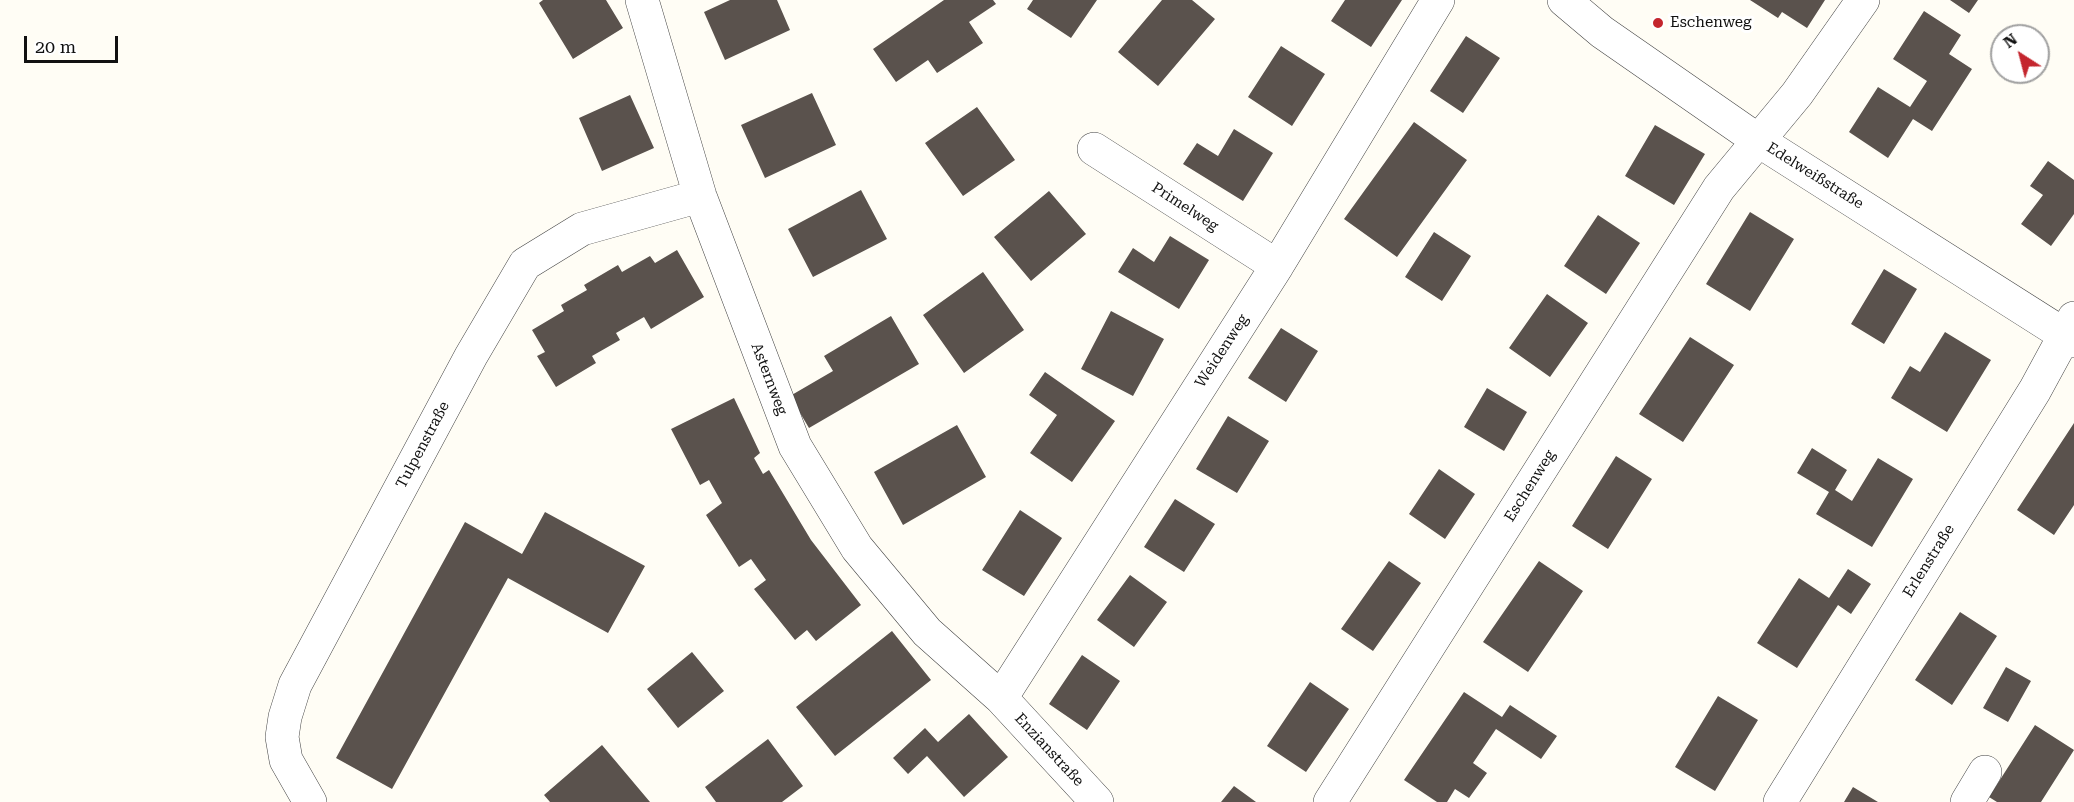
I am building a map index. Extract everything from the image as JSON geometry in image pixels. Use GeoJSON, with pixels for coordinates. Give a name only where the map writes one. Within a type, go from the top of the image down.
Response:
{"type":"FeatureCollection","features":[{"type":"Feature","properties":{"kind":"street","name":"Asternweg"},"geometry":{"type":"LineString","coordinates":[[642,0],[700,196],[795,446],[857,548],[927,632],[1001,698]]}},
{"type":"Feature","properties":{"kind":"street","name":"Weidenweg"},"geometry":{"type":"LineString","coordinates":[[1001,698],[1276,266],[1438,0]]}},
{"type":"Feature","properties":{"kind":"street","name":"Edelweißstraße"},"geometry":{"type":"LineString","coordinates":[[1564,0],[1602,32],[1759,141],[2071,331]]}},
{"type":"Feature","properties":{"kind":"street","name":"Eschenweg"},"geometry":{"type":"LineString","coordinates":[[1330,802],[1719,188],[1797,94],[1863,0]]}},
{"type":"Feature","properties":{"kind":"street","name":"Primelweg"},"geometry":{"type":"LineString","coordinates":[[1094,149],[1276,266]]}},
{"type":"Feature","properties":{"kind":"street","name":"Tulpenstraße"},"geometry":{"type":"LineString","coordinates":[[310,802],[286,760],[282,737],[285,717],[295,685],[471,356],[525,264],[582,229],[700,196]]}},
{"type":"Feature","properties":{"kind":"street","name":"Erlenstraße"},"geometry":{"type":"LineString","coordinates":[[1780,802],[2071,331]]}},
{"type":"Feature","properties":{"kind":"street","name":"Enzianstraße"},"geometry":{"type":"LineString","coordinates":[[1001,698],[1097,802]]}},
{"type":"Feature","properties":{"kind":"street"},"geometry":{"type":"LineString","coordinates":[[1967,802],[1986,772]]}},
{"type":"Feature","properties":{"kind":"building"},"geometry":{"type":"Polygon","coordinates":[[[543,0],[606,0],[623,28],[573,59],[539,3],[543,0]]]}},
{"type":"Feature","properties":{"kind":"building"},"geometry":{"type":"Polygon","coordinates":[[[730,0],[777,0],[790,30],[725,60],[704,12],[730,0]]]}},
{"type":"Feature","properties":{"kind":"building"},"geometry":{"type":"Polygon","coordinates":[[[944,0],[993,0],[996,4],[969,22],[983,43],[937,73],[928,60],[896,82],[873,49],[944,0]]]}},
{"type":"Feature","properties":{"kind":"building"},"geometry":{"type":"Polygon","coordinates":[[[1033,0],[1097,0],[1071,38],[1027,9],[1033,0]]]}},
{"type":"Feature","properties":{"kind":"building"},"geometry":{"type":"Polygon","coordinates":[[[1162,0],[1192,0],[1215,19],[1158,86],[1118,52],[1162,0]]]}},
{"type":"Feature","properties":{"kind":"building"},"geometry":{"type":"Polygon","coordinates":[[[1345,0],[1402,0],[1371,47],[1331,21],[1345,0]]]}},
{"type":"Feature","properties":{"kind":"building"},"geometry":{"type":"Polygon","coordinates":[[[1750,0],[1825,0],[1807,28],[1782,12],[1778,18],[1750,0]]]}},
{"type":"Feature","properties":{"kind":"building"},"geometry":{"type":"Polygon","coordinates":[[[1950,0],[1978,0],[1969,13],[1950,0]]]}},
{"type":"Feature","properties":{"kind":"building"},"geometry":{"type":"Polygon","coordinates":[[[1924,11],[1961,35],[1949,54],[1972,69],[1932,131],[1913,119],[1888,158],[1849,132],[1878,87],[1910,107],[1927,81],[1893,59],[1924,11]]]}},
{"type":"Feature","properties":{"kind":"building"},"geometry":{"type":"Polygon","coordinates":[[[1466,36],[1500,58],[1463,113],[1430,91],[1466,36]]]}},
{"type":"Feature","properties":{"kind":"building"},"geometry":{"type":"Polygon","coordinates":[[[1281,46],[1325,74],[1292,126],[1248,97],[1281,46]]]}},
{"type":"Feature","properties":{"kind":"building"},"geometry":{"type":"Polygon","coordinates":[[[812,93],[836,145],[765,178],[741,125],[812,93]]]}},
{"type":"Feature","properties":{"kind":"building"},"geometry":{"type":"Polygon","coordinates":[[[630,95],[654,148],[602,171],[579,118],[630,95]]]}},
{"type":"Feature","properties":{"kind":"building"},"geometry":{"type":"Polygon","coordinates":[[[977,107],[1015,160],[963,196],[925,143],[977,107]]]}},
{"type":"Feature","properties":{"kind":"building"},"geometry":{"type":"Polygon","coordinates":[[[1414,122],[1467,160],[1397,257],[1344,219],[1414,122]]]}},
{"type":"Feature","properties":{"kind":"building"},"geometry":{"type":"Polygon","coordinates":[[[1655,125],[1705,154],[1674,205],[1625,176],[1655,125]]]}},
{"type":"Feature","properties":{"kind":"building"},"geometry":{"type":"Polygon","coordinates":[[[1234,129],[1273,153],[1243,201],[1183,164],[1197,143],[1218,156],[1234,129]]]}},
{"type":"Feature","properties":{"kind":"building"},"geometry":{"type":"Polygon","coordinates":[[[2048,161],[2074,180],[2074,214],[2051,246],[2021,224],[2043,195],[2030,186],[2048,161]]]}},
{"type":"Feature","properties":{"kind":"building"},"geometry":{"type":"Polygon","coordinates":[[[861,190],[887,239],[813,277],[788,229],[861,190]]]}},
{"type":"Feature","properties":{"kind":"building"},"geometry":{"type":"Polygon","coordinates":[[[1049,191],[1086,234],[1031,281],[994,237],[1049,191]]]}},
{"type":"Feature","properties":{"kind":"building"},"geometry":{"type":"Polygon","coordinates":[[[1750,212],[1794,239],[1750,311],[1706,284],[1750,212]]]}},
{"type":"Feature","properties":{"kind":"building"},"geometry":{"type":"Polygon","coordinates":[[[1598,215],[1640,243],[1606,294],[1564,266],[1598,215]]]}},
{"type":"Feature","properties":{"kind":"building"},"geometry":{"type":"Polygon","coordinates":[[[1434,232],[1471,256],[1442,301],[1405,277],[1434,232]]]}},
{"type":"Feature","properties":{"kind":"building"},"geometry":{"type":"Polygon","coordinates":[[[1170,236],[1209,260],[1179,309],[1118,272],[1133,248],[1154,262],[1170,236]]]}},
{"type":"Feature","properties":{"kind":"building"},"geometry":{"type":"Polygon","coordinates":[[[677,250],[704,297],[651,329],[644,317],[616,333],[620,340],[592,356],[596,363],[556,387],[537,356],[545,352],[532,330],[564,311],[561,305],[587,290],[584,285],[618,265],[622,272],[650,256],[655,263],[677,250]]]}},
{"type":"Feature","properties":{"kind":"building"},"geometry":{"type":"Polygon","coordinates":[[[1884,269],[1917,289],[1884,344],[1851,324],[1884,269]]]}},
{"type":"Feature","properties":{"kind":"building"},"geometry":{"type":"Polygon","coordinates":[[[983,272],[1024,330],[964,373],[923,315],[983,272]]]}},
{"type":"Feature","properties":{"kind":"building"},"geometry":{"type":"Polygon","coordinates":[[[1547,294],[1588,323],[1550,377],[1509,348],[1547,294]]]}},
{"type":"Feature","properties":{"kind":"building"},"geometry":{"type":"Polygon","coordinates":[[[1111,311],[1164,339],[1133,396],[1081,369],[1111,311]]]}},
{"type":"Feature","properties":{"kind":"building"},"geometry":{"type":"Polygon","coordinates":[[[891,316],[919,364],[809,428],[790,396],[833,371],[824,356],[891,316]]]}},
{"type":"Feature","properties":{"kind":"building"},"geometry":{"type":"Polygon","coordinates":[[[1281,328],[1318,351],[1286,402],[1248,378],[1281,328]]]}},
{"type":"Feature","properties":{"kind":"building"},"geometry":{"type":"Polygon","coordinates":[[[1945,332],[1991,360],[1947,432],[1891,398],[1910,366],[1920,372],[1945,332]]]}},
{"type":"Feature","properties":{"kind":"building"},"geometry":{"type":"Polygon","coordinates":[[[1690,337],[1734,365],[1683,442],[1639,414],[1690,337]]]}},
{"type":"Feature","properties":{"kind":"building"},"geometry":{"type":"Polygon","coordinates":[[[1045,372],[1115,421],[1072,482],[1030,453],[1057,415],[1029,395],[1045,372]]]}},
{"type":"Feature","properties":{"kind":"building"},"geometry":{"type":"Polygon","coordinates":[[[1487,388],[1527,412],[1504,451],[1464,427],[1487,388]]]}},
{"type":"Feature","properties":{"kind":"building"},"geometry":{"type":"Polygon","coordinates":[[[734,398],[760,453],[754,458],[763,474],[769,470],[811,540],[861,605],[816,641],[807,630],[795,640],[754,589],[766,580],[751,559],[739,567],[706,515],[722,503],[709,480],[700,485],[671,429],[734,398]]]}},
{"type":"Feature","properties":{"kind":"building"},"geometry":{"type":"Polygon","coordinates":[[[1228,416],[1269,441],[1237,493],[1196,469],[1228,416]]]}},
{"type":"Feature","properties":{"kind":"building"},"geometry":{"type":"Polygon","coordinates":[[[2074,423],[2074,505],[2054,535],[2017,510],[2074,423]]]}},
{"type":"Feature","properties":{"kind":"building"},"geometry":{"type":"Polygon","coordinates":[[[957,425],[986,477],[903,525],[874,472],[957,425]]]}},
{"type":"Feature","properties":{"kind":"building"},"geometry":{"type":"Polygon","coordinates":[[[1812,448],[1847,470],[1835,490],[1852,501],[1878,458],[1913,479],[1872,547],[1816,514],[1829,492],[1797,473],[1812,448]]]}},
{"type":"Feature","properties":{"kind":"building"},"geometry":{"type":"Polygon","coordinates":[[[1616,456],[1652,479],[1608,549],[1572,526],[1616,456]]]}},
{"type":"Feature","properties":{"kind":"building"},"geometry":{"type":"Polygon","coordinates":[[[1439,469],[1475,494],[1445,539],[1409,514],[1439,469]]]}},
{"type":"Feature","properties":{"kind":"building"},"geometry":{"type":"Polygon","coordinates":[[[1175,499],[1215,524],[1184,572],[1144,547],[1175,499]]]}},
{"type":"Feature","properties":{"kind":"building"},"geometry":{"type":"Polygon","coordinates":[[[1020,510],[1062,538],[1024,596],[982,570],[1020,510]]]}},
{"type":"Feature","properties":{"kind":"building"},"geometry":{"type":"Polygon","coordinates":[[[545,512],[645,566],[608,633],[508,578],[392,789],[336,758],[465,522],[522,554],[545,512]]]}},
{"type":"Feature","properties":{"kind":"building"},"geometry":{"type":"Polygon","coordinates":[[[1389,561],[1421,583],[1373,651],[1341,629],[1389,561]]]}},
{"type":"Feature","properties":{"kind":"building"},"geometry":{"type":"Polygon","coordinates":[[[1539,561],[1583,591],[1528,672],[1483,642],[1539,561]]]}},
{"type":"Feature","properties":{"kind":"building"},"geometry":{"type":"Polygon","coordinates":[[[1848,569],[1871,584],[1851,614],[1838,605],[1797,668],[1757,643],[1799,578],[1829,598],[1848,569]]]}},
{"type":"Feature","properties":{"kind":"building"},"geometry":{"type":"Polygon","coordinates":[[[1130,575],[1167,602],[1134,647],[1097,620],[1130,575]]]}},
{"type":"Feature","properties":{"kind":"building"},"geometry":{"type":"Polygon","coordinates":[[[1960,612],[1997,636],[1952,705],[1915,680],[1960,612]]]}},
{"type":"Feature","properties":{"kind":"building"},"geometry":{"type":"Polygon","coordinates":[[[892,631],[931,680],[835,756],[796,707],[892,631]]]}},
{"type":"Feature","properties":{"kind":"building"},"geometry":{"type":"Polygon","coordinates":[[[692,652],[724,691],[678,728],[647,689],[692,652]]]}},
{"type":"Feature","properties":{"kind":"building"},"geometry":{"type":"Polygon","coordinates":[[[1082,655],[1120,681],[1087,730],[1049,704],[1082,655]]]}},
{"type":"Feature","properties":{"kind":"building"},"geometry":{"type":"Polygon","coordinates":[[[2006,667],[2031,681],[2008,722],[1983,708],[2006,667]]]}},
{"type":"Feature","properties":{"kind":"building"},"geometry":{"type":"Polygon","coordinates":[[[1310,682],[1349,709],[1306,772],[1267,746],[1310,682]]]}},
{"type":"Feature","properties":{"kind":"building"},"geometry":{"type":"Polygon","coordinates":[[[1464,692],[1502,717],[1510,705],[1557,736],[1541,759],[1496,729],[1473,763],[1487,773],[1469,798],[1455,789],[1447,802],[1437,802],[1404,780],[1464,692]]]}},
{"type":"Feature","properties":{"kind":"building"},"geometry":{"type":"Polygon","coordinates":[[[1718,696],[1758,720],[1715,791],[1675,767],[1718,696]]]}},
{"type":"Feature","properties":{"kind":"building"},"geometry":{"type":"Polygon","coordinates":[[[969,714],[1008,757],[964,797],[927,756],[908,774],[893,758],[925,728],[938,742],[969,714]]]}},
{"type":"Feature","properties":{"kind":"building"},"geometry":{"type":"Polygon","coordinates":[[[2035,725],[2074,750],[2041,802],[1997,802],[1989,797],[2035,725]]]}},
{"type":"Feature","properties":{"kind":"building"},"geometry":{"type":"Polygon","coordinates":[[[768,739],[803,786],[782,802],[716,802],[705,787],[768,739]]]}},
{"type":"Feature","properties":{"kind":"building"},"geometry":{"type":"Polygon","coordinates":[[[602,745],[650,802],[550,802],[544,795],[602,745]]]}},
{"type":"Feature","properties":{"kind":"building"},"geometry":{"type":"Polygon","coordinates":[[[1234,786],[1256,802],[1221,802],[1234,786]]]}},
{"type":"Feature","properties":{"kind":"building"},"geometry":{"type":"Polygon","coordinates":[[[1853,787],[1878,802],[1844,802],[1853,787]]]}},
{"type":"Feature","properties":{"kind":"place","name":"Eschenweg"},"geometry":{"type":"Point","coordinates":[1658,23]}}]}
